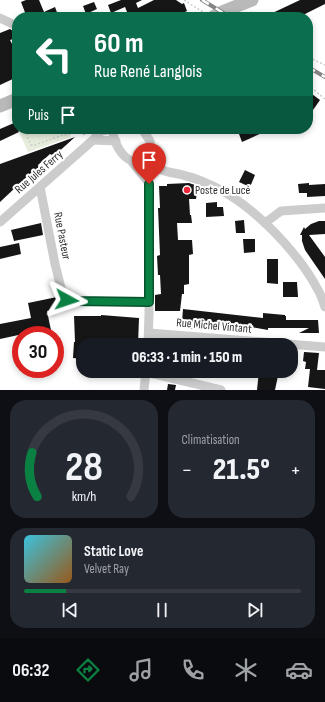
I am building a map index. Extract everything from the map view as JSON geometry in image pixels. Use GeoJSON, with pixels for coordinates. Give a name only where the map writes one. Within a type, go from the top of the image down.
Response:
{"type":"FeatureCollection","features":[{"type":"Feature","properties":{"kind":"main road"},"geometry":{"type":"LineString","coordinates":[[222,12],[246,1]]}},
{"type":"Feature","properties":{"kind":"main road"},"geometry":{"type":"LineString","coordinates":[[0,106],[12,101]]}},
{"type":"Feature","properties":{"kind":"street"},"geometry":{"type":"LineString","coordinates":[[0,18],[12,24]]}},
{"type":"Feature","properties":{"kind":"street","name":"Rue Jules Ferry"},"geometry":{"type":"LineString","coordinates":[[0,222],[98,134]]}},
{"type":"Feature","properties":{"kind":"street"},"geometry":{"type":"LineString","coordinates":[[114,134],[121,151],[127,159],[132,162],[149,184]]}},
{"type":"Feature","properties":{"kind":"street"},"geometry":{"type":"LineString","coordinates":[[145,134],[150,141],[149,338]]}},
{"type":"Feature","properties":{"kind":"street"},"geometry":{"type":"LineString","coordinates":[[91,142],[116,141]]}},
{"type":"Feature","properties":{"kind":"street"},"geometry":{"type":"LineString","coordinates":[[132,162],[139,162],[146,159],[150,152]]}},
{"type":"Feature","properties":{"kind":"street"},"geometry":{"type":"LineString","coordinates":[[150,152],[154,164],[161,170],[187,176],[214,187],[231,196],[265,223],[280,238],[300,263],[319,290],[325,307]]}},
{"type":"Feature","properties":{"kind":"street","name":"Rue Pasteur"},"geometry":{"type":"LineString","coordinates":[[40,187],[63,296],[67,300],[74,301],[149,302]]}},
{"type":"Feature","properties":{"kind":"street"},"geometry":{"type":"LineString","coordinates":[[265,223],[281,210],[325,208]]}},
{"type":"Feature","properties":{"kind":"street","name":"Rue Michel Vintant"},"geometry":{"type":"LineString","coordinates":[[149,333],[325,347]]}},
{"type":"Feature","properties":{"kind":"street"},"geometry":{"type":"LineString","coordinates":[[144,390],[145,378]]}},
{"type":"Feature","properties":{"kind":"street"},"geometry":{"type":"LineString","coordinates":[[171,378],[221,390]]}},
{"type":"Feature","properties":{"kind":"path"},"geometry":{"type":"LineString","coordinates":[[184,0],[204,12]]}},
{"type":"Feature","properties":{"kind":"path"},"geometry":{"type":"LineString","coordinates":[[313,58],[314,60],[325,65]]}},
{"type":"Feature","properties":{"kind":"path"},"geometry":{"type":"LineString","coordinates":[[313,89],[325,99]]}},
{"type":"Feature","properties":{"kind":"path"},"geometry":{"type":"LineString","coordinates":[[28,134],[31,145],[35,145],[63,134],[70,134]]}},
{"type":"Feature","properties":{"kind":"path"},"geometry":{"type":"LineString","coordinates":[[82,134],[91,142]]}},
{"type":"Feature","properties":{"kind":"green space"},"geometry":{"type":"Polygon","coordinates":[[[20,134],[70,134],[71,137],[28,152],[20,134]]]}},
{"type":"Feature","properties":{"kind":"building"},"geometry":{"type":"Polygon","coordinates":[[[26,0],[39,0],[44,12],[25,12],[21,2],[26,0]]]}},
{"type":"Feature","properties":{"kind":"building"},"geometry":{"type":"Polygon","coordinates":[[[121,0],[142,0],[136,3],[138,8],[154,0],[176,0],[182,4],[184,3],[187,11],[127,12],[125,7],[111,12],[108,5],[121,0]]]}},
{"type":"Feature","properties":{"kind":"building"},"geometry":{"type":"Polygon","coordinates":[[[300,0],[325,0],[325,4],[309,12],[275,12],[300,0]]]}},
{"type":"Feature","properties":{"kind":"building"},"geometry":{"type":"Polygon","coordinates":[[[94,2],[97,9],[90,12],[85,12],[83,6],[94,2]]]}},
{"type":"Feature","properties":{"kind":"building"},"geometry":{"type":"Polygon","coordinates":[[[55,7],[57,12],[44,12],[55,7]]]}},
{"type":"Feature","properties":{"kind":"building"},"geometry":{"type":"Polygon","coordinates":[[[10,29],[12,30],[12,39],[10,40],[12,44],[12,79],[0,85],[0,33],[10,29]]]}},
{"type":"Feature","properties":{"kind":"building"},"geometry":{"type":"Polygon","coordinates":[[[313,95],[320,100],[313,110],[313,95]]]}},
{"type":"Feature","properties":{"kind":"building"},"geometry":{"type":"Polygon","coordinates":[[[12,124],[12,134],[15,134],[0,141],[0,129],[12,124]]]}},
{"type":"Feature","properties":{"kind":"building"},"geometry":{"type":"Polygon","coordinates":[[[239,134],[260,134],[242,142],[239,134]]]}},
{"type":"Feature","properties":{"kind":"building"},"geometry":{"type":"Polygon","coordinates":[[[75,137],[54,156],[50,154],[38,165],[39,171],[32,172],[0,202],[0,164],[75,137]]]}},
{"type":"Feature","properties":{"kind":"building"},"geometry":{"type":"Polygon","coordinates":[[[245,170],[255,175],[250,187],[239,182],[245,170]]]}},
{"type":"Feature","properties":{"kind":"building"},"geometry":{"type":"Polygon","coordinates":[[[189,183],[198,186],[196,199],[189,199],[192,223],[177,223],[178,240],[192,240],[193,254],[189,255],[189,284],[184,285],[184,294],[182,294],[180,311],[155,311],[155,295],[161,294],[157,256],[160,255],[158,208],[160,208],[159,186],[189,183]]]}},
{"type":"Feature","properties":{"kind":"building"},"geometry":{"type":"Polygon","coordinates":[[[309,183],[309,185],[325,184],[325,196],[307,197],[307,193],[299,193],[298,184],[309,183]]]}},
{"type":"Feature","properties":{"kind":"building"},"geometry":{"type":"Polygon","coordinates":[[[217,202],[217,207],[223,207],[224,216],[206,217],[206,203],[217,202]]]}},
{"type":"Feature","properties":{"kind":"building"},"geometry":{"type":"Polygon","coordinates":[[[244,220],[245,233],[236,233],[235,221],[244,220]]]}},
{"type":"Feature","properties":{"kind":"building"},"geometry":{"type":"Polygon","coordinates":[[[319,221],[325,221],[325,234],[309,235],[325,257],[325,279],[305,250],[302,235],[300,235],[304,227],[305,229],[311,224],[319,221]]]}},
{"type":"Feature","properties":{"kind":"building"},"geometry":{"type":"Polygon","coordinates":[[[41,223],[43,235],[14,241],[11,230],[41,223]]]}},
{"type":"Feature","properties":{"kind":"building"},"geometry":{"type":"Polygon","coordinates":[[[243,239],[255,239],[255,252],[244,253],[243,239]]]}},
{"type":"Feature","properties":{"kind":"building"},"geometry":{"type":"Polygon","coordinates":[[[19,243],[21,254],[0,259],[0,247],[19,243]]]}},
{"type":"Feature","properties":{"kind":"building"},"geometry":{"type":"Polygon","coordinates":[[[267,259],[278,259],[278,284],[267,283],[267,259]]]}},
{"type":"Feature","properties":{"kind":"building"},"geometry":{"type":"Polygon","coordinates":[[[283,282],[297,282],[298,297],[283,297],[283,282]]]}},
{"type":"Feature","properties":{"kind":"building"},"geometry":{"type":"Polygon","coordinates":[[[57,297],[59,308],[47,311],[50,326],[12,326],[12,336],[0,339],[0,324],[31,318],[28,303],[57,297]]]}},
{"type":"Feature","properties":{"kind":"building"},"geometry":{"type":"Polygon","coordinates":[[[183,309],[263,318],[263,313],[285,315],[286,320],[318,320],[319,333],[299,333],[309,328],[268,328],[268,330],[245,326],[197,323],[196,329],[185,328],[185,322],[182,322],[183,309]]]}},
{"type":"Feature","properties":{"kind":"building"},"geometry":{"type":"Polygon","coordinates":[[[74,316],[139,318],[138,338],[76,338],[76,358],[73,358],[75,342],[74,316]]]}},
{"type":"Feature","properties":{"kind":"building"},"geometry":{"type":"Polygon","coordinates":[[[304,352],[319,353],[317,370],[325,370],[325,389],[308,387],[310,369],[305,369],[306,362],[303,361],[304,352]]]}},
{"type":"Feature","properties":{"kind":"building"},"geometry":{"type":"Polygon","coordinates":[[[258,378],[278,378],[275,390],[257,390],[258,378]]]}},
{"type":"Feature","properties":{"kind":"building"},"geometry":{"type":"Polygon","coordinates":[[[168,384],[176,385],[175,390],[167,390],[168,384]]]}},
{"type":"Feature","properties":{"kind":"railway"},"geometry":{"type":"LineString","coordinates":[[202,0],[222,12]]}},
{"type":"Feature","properties":{"kind":"railway"},"geometry":{"type":"LineString","coordinates":[[313,70],[325,77]]}},
{"type":"Feature","properties":{"kind":"place","name":"Poste de Lucé"},"geometry":{"type":"Point","coordinates":[187,190]}},
{"type":"Feature","properties":{"kind":"route"},"geometry":{"type":"LineString","coordinates":[[67,300],[137,303],[149,302],[149,184]]}}]}
